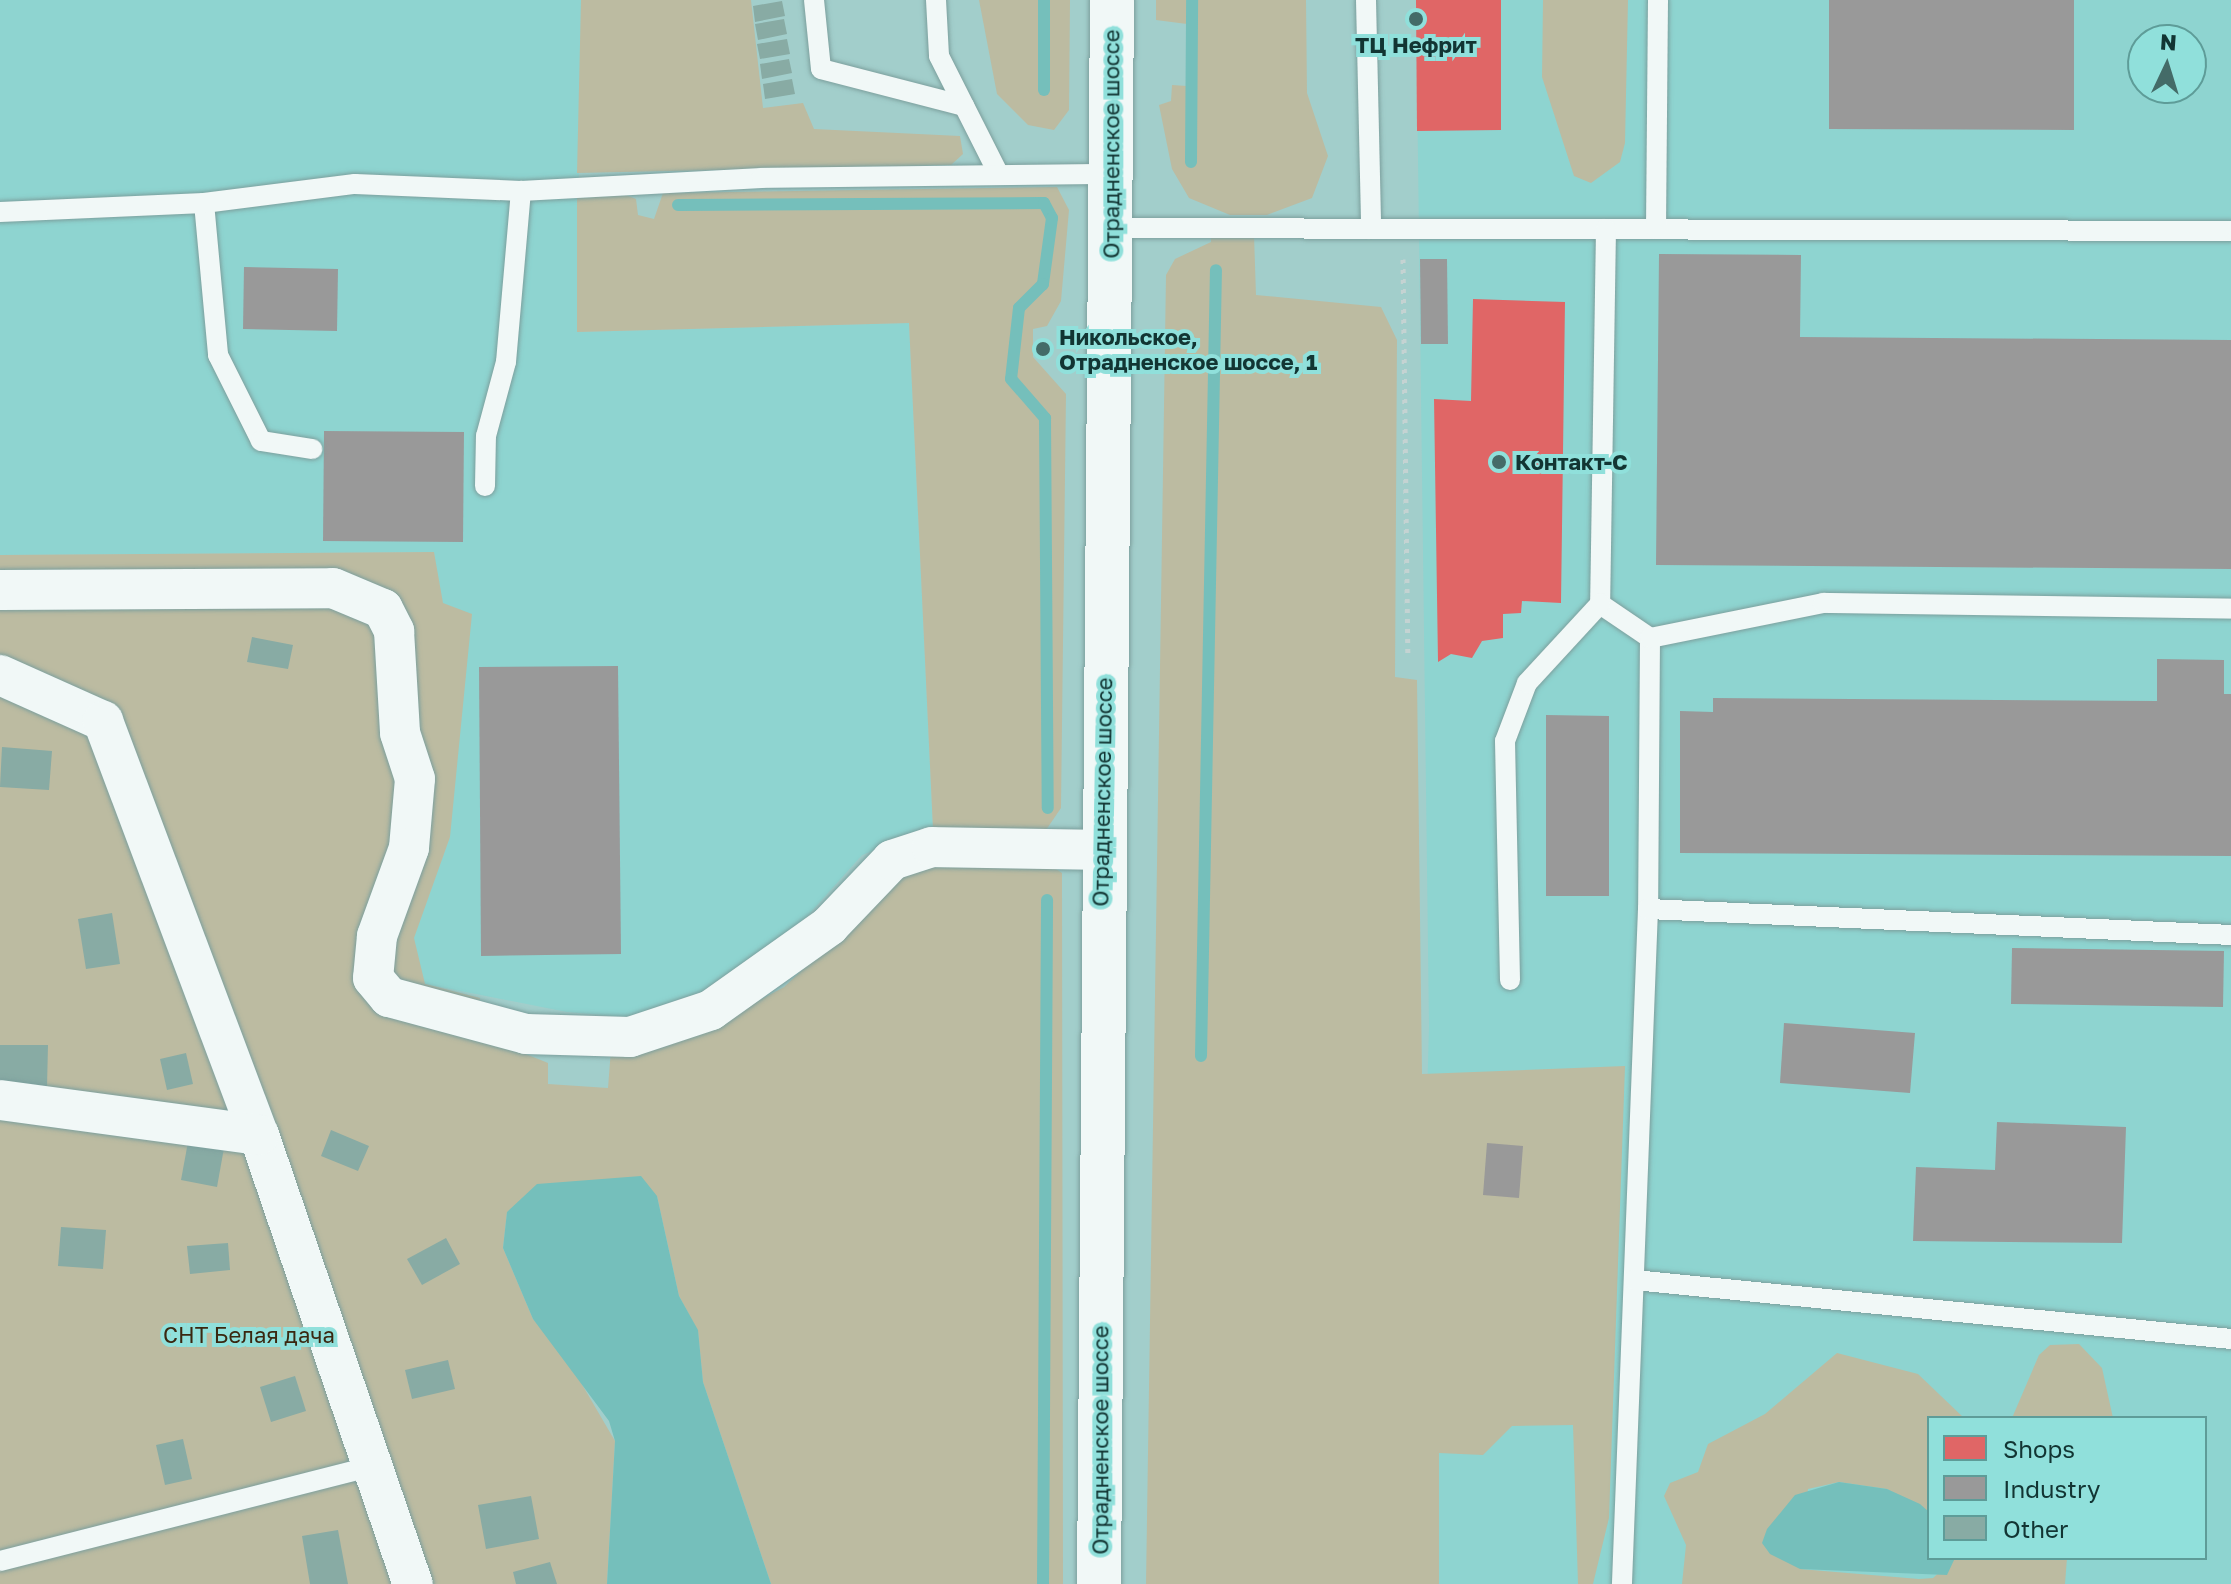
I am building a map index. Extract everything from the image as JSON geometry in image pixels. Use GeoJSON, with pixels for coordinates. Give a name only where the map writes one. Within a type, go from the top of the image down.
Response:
{"type":"FeatureCollection","features":[{"type":"Feature","properties":{"kind":"main road","name":"Отрадненское шоссе"},"geometry":{"type":"LineString","coordinates":[[1099,1584],[1101,850],[1112,0]]}},
{"type":"Feature","properties":{"kind":"street"},"geometry":{"type":"LineString","coordinates":[[0,590],[333,588],[383,609],[394,631],[400,733],[415,779],[409,848],[377,936],[373,978],[389,997],[526,1034],[630,1037],[711,1010],[829,926],[892,860],[932,847],[1101,850]]}},
{"type":"Feature","properties":{"kind":"street"},"geometry":{"type":"LineString","coordinates":[[0,675],[103,721],[259,1135],[376,1465],[413,1584]]}},
{"type":"Feature","properties":{"kind":"street"},"geometry":{"type":"LineString","coordinates":[[0,1100],[259,1135]]}},
{"type":"Feature","properties":{"kind":"lane"},"geometry":{"type":"LineString","coordinates":[[814,0],[821,69],[964,106]]}},
{"type":"Feature","properties":{"kind":"lane"},"geometry":{"type":"LineString","coordinates":[[936,0],[939,56],[997,171]]}},
{"type":"Feature","properties":{"kind":"lane"},"geometry":{"type":"LineString","coordinates":[[1366,0],[1371,229]]}},
{"type":"Feature","properties":{"kind":"lane"},"geometry":{"type":"LineString","coordinates":[[1656,229],[1658,0]]}},
{"type":"Feature","properties":{"kind":"lane"},"geometry":{"type":"LineString","coordinates":[[0,212],[204,203],[355,184],[521,191],[997,171],[1110,174]]}},
{"type":"Feature","properties":{"kind":"lane"},"geometry":{"type":"LineString","coordinates":[[485,486],[486,436],[506,362],[521,191]]}},
{"type":"Feature","properties":{"kind":"lane"},"geometry":{"type":"LineString","coordinates":[[204,203],[218,355],[261,441],[312,449]]}},
{"type":"Feature","properties":{"kind":"lane"},"geometry":{"type":"LineString","coordinates":[[1110,228],[2231,231]]}},
{"type":"Feature","properties":{"kind":"lane"},"geometry":{"type":"LineString","coordinates":[[1510,980],[1505,741],[1527,683],[1600,604],[1606,229]]}},
{"type":"Feature","properties":{"kind":"lane"},"geometry":{"type":"LineString","coordinates":[[1600,604],[1650,638],[1823,603],[2231,609]]}},
{"type":"Feature","properties":{"kind":"lane"},"geometry":{"type":"LineString","coordinates":[[1622,1584],[1648,909],[1650,638]]}},
{"type":"Feature","properties":{"kind":"lane"},"geometry":{"type":"LineString","coordinates":[[1648,909],[2231,935]]}},
{"type":"Feature","properties":{"kind":"lane"},"geometry":{"type":"LineString","coordinates":[[1634,1280],[2231,1339]]}},
{"type":"Feature","properties":{"kind":"lane"},"geometry":{"type":"LineString","coordinates":[[0,1561],[376,1465]]}},
{"type":"Feature","properties":{"kind":"path"},"geometry":{"type":"LineString","coordinates":[[1402,229],[1408,658]]}},
{"type":"Feature","properties":{"kind":"shaded area"},"geometry":{"type":"Polygon","coordinates":[[[0,0],[581,0],[577,332],[909,323],[933,829],[862,855],[803,921],[681,1006],[625,1017],[567,1012],[425,984],[413,938],[450,837],[434,552],[0,555],[0,0]]]}},
{"type":"Feature","properties":{"kind":"shaded area"},"geometry":{"type":"Polygon","coordinates":[[[1416,0],[2231,0],[2231,1584],[1414,1584],[1429,1026],[1416,0]]]}},
{"type":"Feature","properties":{"kind":"shaded area"},"geometry":{"type":"Polygon","coordinates":[[[641,1176],[657,1196],[679,1296],[698,1330],[703,1382],[771,1584],[607,1584],[615,1441],[609,1421],[533,1319],[503,1248],[507,1212],[537,1184],[641,1176]]]}},
{"type":"Feature","properties":{"kind":"shaded area"},"geometry":{"type":"Polygon","coordinates":[[[1839,1482],[1887,1489],[1927,1510],[1927,1560],[1954,1560],[1947,1575],[1800,1569],[1770,1554],[1762,1543],[1767,1529],[1795,1495],[1839,1482]]]}},
{"type":"Feature","properties":{"kind":"green space"},"geometry":{"type":"Polygon","coordinates":[[[581,0],[751,0],[763,108],[803,103],[814,129],[960,136],[963,154],[951,165],[577,173],[581,0]]]}},
{"type":"Feature","properties":{"kind":"green space"},"geometry":{"type":"Polygon","coordinates":[[[979,0],[1070,0],[1069,110],[1054,130],[1028,125],[997,94],[979,0]]]}},
{"type":"Feature","properties":{"kind":"green space"},"geometry":{"type":"Polygon","coordinates":[[[1156,0],[1306,0],[1307,93],[1328,156],[1312,198],[1267,215],[1230,215],[1189,198],[1172,169],[1159,105],[1171,101],[1172,85],[1187,86],[1187,24],[1156,20],[1156,0]]]}},
{"type":"Feature","properties":{"kind":"green space"},"geometry":{"type":"Polygon","coordinates":[[[1543,0],[1628,0],[1625,143],[1620,162],[1591,183],[1574,176],[1542,77],[1543,0]]]}},
{"type":"Feature","properties":{"kind":"green space"},"geometry":{"type":"Polygon","coordinates":[[[1057,187],[1069,210],[1061,301],[1047,326],[1033,329],[1033,357],[1066,394],[1061,808],[1046,830],[933,829],[909,323],[577,332],[577,198],[626,195],[636,199],[638,215],[654,219],[663,193],[1057,187]]]}},
{"type":"Feature","properties":{"kind":"green space"},"geometry":{"type":"Polygon","coordinates":[[[1211,234],[1254,235],[1256,295],[1381,307],[1397,340],[1395,677],[1417,680],[1422,1074],[1625,1066],[1609,1518],[1593,1584],[1578,1584],[1573,1425],[1512,1426],[1483,1455],[1439,1453],[1439,1584],[1146,1584],[1166,275],[1175,259],[1211,242],[1211,234]]]}},
{"type":"Feature","properties":{"kind":"green space","name":"СНТ Белая дача"},"geometry":{"type":"Polygon","coordinates":[[[434,552],[443,603],[472,614],[450,837],[414,938],[425,984],[480,998],[474,1033],[548,1063],[548,1084],[608,1088],[611,1049],[706,1029],[784,987],[900,878],[939,863],[1047,863],[1062,873],[1063,1584],[771,1584],[703,1382],[698,1331],[679,1296],[657,1196],[507,1212],[503,1248],[533,1319],[559,1345],[615,1441],[607,1584],[0,1584],[0,555],[434,552]]]}},
{"type":"Feature","properties":{"kind":"green space"},"geometry":{"type":"Polygon","coordinates":[[[2079,1344],[2102,1368],[2113,1416],[2013,1416],[2039,1355],[2050,1345],[2079,1344]]]}},
{"type":"Feature","properties":{"kind":"green space"},"geometry":{"type":"Polygon","coordinates":[[[1837,1353],[1918,1374],[1962,1416],[1927,1416],[1927,1511],[1887,1489],[1839,1482],[1808,1489],[1800,1569],[1919,1579],[1933,1578],[1953,1560],[2067,1560],[2065,1584],[1682,1584],[1686,1545],[1664,1496],[1670,1483],[1698,1472],[1708,1444],[1765,1414],[1837,1353]]]}},
{"type":"Feature","properties":{"kind":"building: Shops"},"geometry":{"type":"Polygon","coordinates":[[[1416,0],[1501,0],[1501,130],[1417,131],[1416,0]]]}},
{"type":"Feature","properties":{"kind":"building: Shops","name":"Контакт-С"},"geometry":{"type":"Polygon","coordinates":[[[1473,299],[1565,302],[1561,603],[1522,601],[1521,613],[1503,614],[1503,638],[1482,641],[1472,658],[1451,654],[1438,662],[1434,399],[1471,401],[1473,299]]]}},
{"type":"Feature","properties":{"kind":"building: Industry"},"geometry":{"type":"Polygon","coordinates":[[[1829,0],[2074,0],[2074,130],[1829,129],[1829,0]]]}},
{"type":"Feature","properties":{"kind":"building: Industry"},"geometry":{"type":"Polygon","coordinates":[[[1659,254],[1801,255],[1800,337],[2231,340],[2231,569],[1656,565],[1659,254]]]}},
{"type":"Feature","properties":{"kind":"building: Industry"},"geometry":{"type":"Polygon","coordinates":[[[1420,259],[1447,259],[1448,344],[1421,344],[1420,259]]]}},
{"type":"Feature","properties":{"kind":"building: Industry"},"geometry":{"type":"Polygon","coordinates":[[[244,267],[338,269],[337,331],[243,329],[244,267]]]}},
{"type":"Feature","properties":{"kind":"building: Industry"},"geometry":{"type":"Polygon","coordinates":[[[324,431],[464,432],[463,542],[323,541],[324,431]]]}},
{"type":"Feature","properties":{"kind":"building: Industry"},"geometry":{"type":"Polygon","coordinates":[[[2157,659],[2224,660],[2224,694],[2231,694],[2231,856],[1680,853],[1680,711],[1713,712],[1713,698],[2157,701],[2157,659]]]}},
{"type":"Feature","properties":{"kind":"building: Industry"},"geometry":{"type":"Polygon","coordinates":[[[618,666],[621,954],[481,956],[479,667],[618,666]]]}},
{"type":"Feature","properties":{"kind":"building: Industry"},"geometry":{"type":"Polygon","coordinates":[[[1546,715],[1609,716],[1609,896],[1546,896],[1546,715]]]}},
{"type":"Feature","properties":{"kind":"building: Industry"},"geometry":{"type":"Polygon","coordinates":[[[2012,948],[2224,951],[2223,1007],[2011,1004],[2012,948]]]}},
{"type":"Feature","properties":{"kind":"building: Industry"},"geometry":{"type":"Polygon","coordinates":[[[1784,1023],[1915,1033],[1910,1093],[1780,1083],[1784,1023]]]}},
{"type":"Feature","properties":{"kind":"building: Industry"},"geometry":{"type":"Polygon","coordinates":[[[1997,1122],[2126,1127],[2122,1243],[1913,1241],[1916,1167],[1995,1170],[1997,1122]]]}},
{"type":"Feature","properties":{"kind":"building: Industry"},"geometry":{"type":"Polygon","coordinates":[[[1487,1143],[1523,1146],[1519,1198],[1483,1195],[1487,1143]]]}},
{"type":"Feature","properties":{"kind":"building: Other"},"geometry":{"type":"Polygon","coordinates":[[[782,1],[785,16],[755,22],[753,6],[782,1]]]}},
{"type":"Feature","properties":{"kind":"building: Other"},"geometry":{"type":"Polygon","coordinates":[[[784,19],[787,34],[758,40],[755,24],[784,19]]]}},
{"type":"Feature","properties":{"kind":"building: Other"},"geometry":{"type":"Polygon","coordinates":[[[787,39],[790,54],[760,59],[757,44],[787,39]]]}},
{"type":"Feature","properties":{"kind":"building: Other"},"geometry":{"type":"Polygon","coordinates":[[[789,59],[792,73],[762,79],[760,64],[789,59]]]}},
{"type":"Feature","properties":{"kind":"building: Other"},"geometry":{"type":"Polygon","coordinates":[[[792,79],[795,94],[765,99],[763,84],[792,79]]]}},
{"type":"Feature","properties":{"kind":"building: Other"},"geometry":{"type":"Polygon","coordinates":[[[252,637],[293,645],[288,669],[247,662],[252,637]]]}},
{"type":"Feature","properties":{"kind":"building: Other"},"geometry":{"type":"Polygon","coordinates":[[[2,747],[52,751],[49,790],[0,787],[2,747]]]}},
{"type":"Feature","properties":{"kind":"building: Other"},"geometry":{"type":"Polygon","coordinates":[[[112,913],[120,964],[86,969],[78,919],[112,913]]]}},
{"type":"Feature","properties":{"kind":"building: Other"},"geometry":{"type":"Polygon","coordinates":[[[0,1045],[48,1045],[47,1087],[0,1087],[0,1045]]]}},
{"type":"Feature","properties":{"kind":"building: Other"},"geometry":{"type":"Polygon","coordinates":[[[186,1053],[193,1084],[167,1090],[160,1059],[186,1053]]]}},
{"type":"Feature","properties":{"kind":"building: Other"},"geometry":{"type":"Polygon","coordinates":[[[331,1130],[369,1146],[358,1171],[321,1156],[331,1130]]]}},
{"type":"Feature","properties":{"kind":"building: Other"},"geometry":{"type":"Polygon","coordinates":[[[188,1142],[224,1148],[217,1187],[181,1180],[188,1142]]]}},
{"type":"Feature","properties":{"kind":"building: Other"},"geometry":{"type":"Polygon","coordinates":[[[61,1227],[106,1230],[103,1269],[58,1266],[61,1227]]]}},
{"type":"Feature","properties":{"kind":"building: Other"},"geometry":{"type":"Polygon","coordinates":[[[446,1238],[460,1264],[422,1285],[407,1259],[446,1238]]]}},
{"type":"Feature","properties":{"kind":"building: Other"},"geometry":{"type":"Polygon","coordinates":[[[228,1243],[230,1270],[190,1274],[187,1246],[228,1243]]]}},
{"type":"Feature","properties":{"kind":"building: Other"},"geometry":{"type":"Polygon","coordinates":[[[448,1360],[455,1389],[412,1399],[405,1370],[448,1360]]]}},
{"type":"Feature","properties":{"kind":"building: Other"},"geometry":{"type":"Polygon","coordinates":[[[295,1376],[306,1411],[271,1422],[260,1387],[295,1376]]]}},
{"type":"Feature","properties":{"kind":"building: Other"},"geometry":{"type":"Polygon","coordinates":[[[183,1439],[192,1479],[165,1485],[156,1445],[183,1439]]]}},
{"type":"Feature","properties":{"kind":"building: Other"},"geometry":{"type":"Polygon","coordinates":[[[531,1496],[539,1539],[486,1549],[478,1505],[531,1496]]]}},
{"type":"Feature","properties":{"kind":"building: Other"},"geometry":{"type":"Polygon","coordinates":[[[338,1530],[348,1584],[310,1584],[302,1536],[338,1530]]]}},
{"type":"Feature","properties":{"kind":"building: Other"},"geometry":{"type":"Polygon","coordinates":[[[550,1562],[557,1584],[516,1584],[513,1572],[550,1562]]]}},
{"type":"Feature","properties":{"kind":"waterway"},"geometry":{"type":"LineString","coordinates":[[1044,0],[1044,90]]}},
{"type":"Feature","properties":{"kind":"waterway"},"geometry":{"type":"LineString","coordinates":[[1191,162],[1192,0]]}},
{"type":"Feature","properties":{"kind":"waterway"},"geometry":{"type":"LineString","coordinates":[[678,205],[1044,203],[1052,218],[1043,284],[1019,308],[1011,379],[1045,418],[1048,808]]}},
{"type":"Feature","properties":{"kind":"waterway"},"geometry":{"type":"LineString","coordinates":[[1201,1056],[1216,270]]}},
{"type":"Feature","properties":{"kind":"waterway"},"geometry":{"type":"LineString","coordinates":[[1043,1584],[1047,900]]}},
{"type":"Feature","properties":{"kind":"place","name":"ТЦ Нефрит"},"geometry":{"type":"Point","coordinates":[1416,19]}},
{"type":"Feature","properties":{"kind":"place","name":"Никольское, Отрадненское шоссе, 1"},"geometry":{"type":"Point","coordinates":[1043,349]}},
{"type":"Feature","properties":{"kind":"place","name":"Контакт-С"},"geometry":{"type":"Point","coordinates":[1499,462]}}]}
